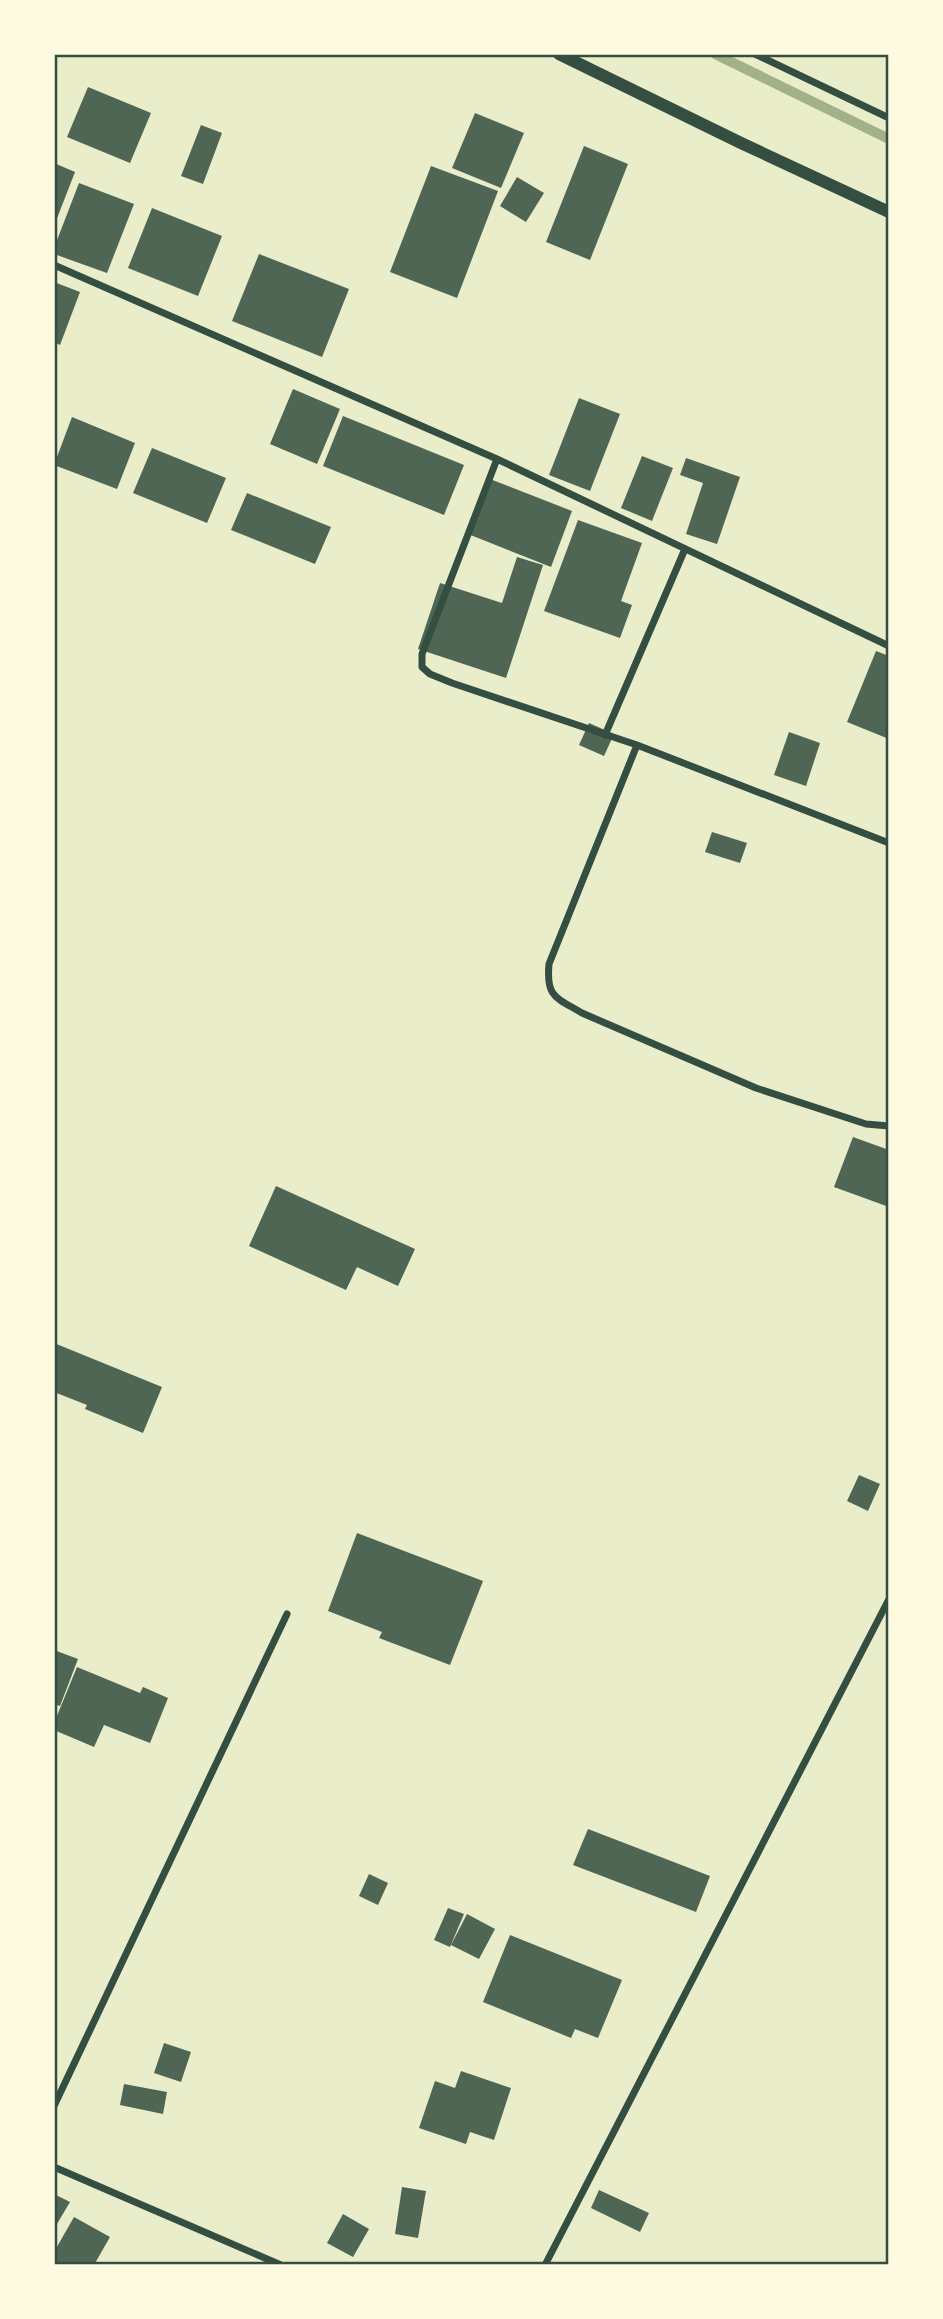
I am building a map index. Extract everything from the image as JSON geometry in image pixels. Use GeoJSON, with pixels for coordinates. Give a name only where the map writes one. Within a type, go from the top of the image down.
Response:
{"type":"FeatureCollection","features":[{"type":"Feature","properties":{"kind":"street"},"geometry":{"type":"LineString","coordinates":[[559,54],[889,212]]}},
{"type":"Feature","properties":{"kind":"street"},"geometry":{"type":"LineString","coordinates":[[755,54],[889,118]]}},
{"type":"Feature","properties":{"kind":"street"},"geometry":{"type":"LineString","coordinates":[[54,265],[497,459],[889,646]]}},
{"type":"Feature","properties":{"kind":"street"},"geometry":{"type":"LineString","coordinates":[[497,459],[422,654],[422,667],[430,674],[452,683],[637,745],[889,843]]}},
{"type":"Feature","properties":{"kind":"street"},"geometry":{"type":"LineString","coordinates":[[606,735],[685,548]]}},
{"type":"Feature","properties":{"kind":"street"},"geometry":{"type":"LineString","coordinates":[[637,745],[549,964],[547,984],[555,997],[582,1013],[756,1088],[866,1124],[889,1126]]}},
{"type":"Feature","properties":{"kind":"street"},"geometry":{"type":"LineString","coordinates":[[545,2265],[889,1599]]}},
{"type":"Feature","properties":{"kind":"street"},"geometry":{"type":"LineString","coordinates":[[54,2106],[287,1614]]}},
{"type":"Feature","properties":{"kind":"street"},"geometry":{"type":"LineString","coordinates":[[54,2167],[281,2265]]}},
{"type":"Feature","properties":{"kind":"building"},"geometry":{"type":"Polygon","coordinates":[[[88,87],[151,113],[130,163],[67,137],[88,87]]]}},
{"type":"Feature","properties":{"kind":"building"},"geometry":{"type":"Polygon","coordinates":[[[475,113],[524,133],[501,188],[452,168],[475,113]]]}},
{"type":"Feature","properties":{"kind":"building"},"geometry":{"type":"Polygon","coordinates":[[[201,125],[222,133],[203,184],[181,176],[201,125]]]}},
{"type":"Feature","properties":{"kind":"building"},"geometry":{"type":"Polygon","coordinates":[[[584,146],[628,164],[590,260],[546,242],[584,146]]]}},
{"type":"Feature","properties":{"kind":"building"},"geometry":{"type":"Polygon","coordinates":[[[54,163],[75,172],[54,226],[54,163]]]}},
{"type":"Feature","properties":{"kind":"building"},"geometry":{"type":"Polygon","coordinates":[[[431,166],[498,191],[457,298],[390,272],[431,166]]]}},
{"type":"Feature","properties":{"kind":"building"},"geometry":{"type":"Polygon","coordinates":[[[517,177],[544,193],[526,222],[500,206],[517,177]]]}},
{"type":"Feature","properties":{"kind":"building"},"geometry":{"type":"Polygon","coordinates":[[[79,183],[134,204],[107,273],[54,254],[79,183]]]}},
{"type":"Feature","properties":{"kind":"building"},"geometry":{"type":"Polygon","coordinates":[[[152,208],[222,236],[198,296],[128,268],[152,208]]]}},
{"type":"Feature","properties":{"kind":"building"},"geometry":{"type":"Polygon","coordinates":[[[259,254],[349,289],[322,357],[232,321],[259,254]]]}},
{"type":"Feature","properties":{"kind":"building"},"geometry":{"type":"Polygon","coordinates":[[[54,282],[80,292],[60,345],[54,342],[54,282]]]}},
{"type":"Feature","properties":{"kind":"building"},"geometry":{"type":"Polygon","coordinates":[[[293,389],[340,409],[317,464],[270,444],[293,389]]]}},
{"type":"Feature","properties":{"kind":"building"},"geometry":{"type":"Polygon","coordinates":[[[579,398],[620,414],[590,491],[549,475],[579,398]]]}},
{"type":"Feature","properties":{"kind":"building"},"geometry":{"type":"Polygon","coordinates":[[[343,416],[464,465],[444,515],[323,466],[343,416]]]}},
{"type":"Feature","properties":{"kind":"building"},"geometry":{"type":"Polygon","coordinates":[[[72,417],[135,443],[117,489],[54,465],[72,417]]]}},
{"type":"Feature","properties":{"kind":"building"},"geometry":{"type":"Polygon","coordinates":[[[152,448],[226,478],[207,523],[133,493],[152,448]]]}},
{"type":"Feature","properties":{"kind":"building"},"geometry":{"type":"Polygon","coordinates":[[[642,456],[673,468],[652,521],[621,508],[642,456]]]}},
{"type":"Feature","properties":{"kind":"building"},"geometry":{"type":"Polygon","coordinates":[[[686,458],[740,477],[717,544],[686,534],[703,483],[680,475],[686,458]]]}},
{"type":"Feature","properties":{"kind":"building"},"geometry":{"type":"Polygon","coordinates":[[[490,479],[572,511],[551,567],[468,534],[490,479]]]}},
{"type":"Feature","properties":{"kind":"building"},"geometry":{"type":"Polygon","coordinates":[[[247,493],[331,527],[315,564],[231,530],[247,493]]]}},
{"type":"Feature","properties":{"kind":"building"},"geometry":{"type":"Polygon","coordinates":[[[578,520],[642,543],[621,601],[632,605],[620,638],[544,611],[578,520]]]}},
{"type":"Feature","properties":{"kind":"building"},"geometry":{"type":"Polygon","coordinates":[[[517,557],[543,565],[506,678],[418,649],[440,583],[502,603],[517,557]]]}},
{"type":"Feature","properties":{"kind":"building"},"geometry":{"type":"Polygon","coordinates":[[[876,651],[889,656],[889,739],[847,722],[876,651]]]}},
{"type":"Feature","properties":{"kind":"building"},"geometry":{"type":"Polygon","coordinates":[[[589,723],[614,734],[604,756],[579,745],[589,723]]]}},
{"type":"Feature","properties":{"kind":"building"},"geometry":{"type":"Polygon","coordinates":[[[789,732],[820,743],[806,786],[774,775],[789,732]]]}},
{"type":"Feature","properties":{"kind":"building"},"geometry":{"type":"Polygon","coordinates":[[[712,832],[747,843],[740,863],[705,852],[712,832]]]}},
{"type":"Feature","properties":{"kind":"building"},"geometry":{"type":"Polygon","coordinates":[[[853,1137],[889,1150],[889,1207],[834,1187],[853,1137]]]}},
{"type":"Feature","properties":{"kind":"building"},"geometry":{"type":"Polygon","coordinates":[[[276,1186],[415,1249],[398,1286],[357,1267],[346,1290],[249,1246],[276,1186]]]}},
{"type":"Feature","properties":{"kind":"building"},"geometry":{"type":"Polygon","coordinates":[[[54,1343],[162,1387],[143,1433],[85,1409],[87,1405],[54,1392],[54,1343]]]}},
{"type":"Feature","properties":{"kind":"building"},"geometry":{"type":"Polygon","coordinates":[[[859,1475],[880,1484],[868,1511],[847,1501],[859,1475]]]}},
{"type":"Feature","properties":{"kind":"building"},"geometry":{"type":"Polygon","coordinates":[[[357,1533],[483,1581],[450,1665],[379,1638],[382,1632],[328,1611],[357,1533]]]}},
{"type":"Feature","properties":{"kind":"building"},"geometry":{"type":"Polygon","coordinates":[[[54,1650],[78,1659],[60,1706],[54,1704],[54,1650]]]}},
{"type":"Feature","properties":{"kind":"building"},"geometry":{"type":"Polygon","coordinates":[[[77,1667],[140,1693],[143,1687],[168,1698],[150,1743],[104,1725],[94,1747],[54,1730],[54,1723],[77,1667]]]}},
{"type":"Feature","properties":{"kind":"building"},"geometry":{"type":"Polygon","coordinates":[[[588,1829],[710,1876],[696,1912],[573,1865],[588,1829]]]}},
{"type":"Feature","properties":{"kind":"building"},"geometry":{"type":"Polygon","coordinates":[[[369,1874],[388,1883],[378,1905],[359,1896],[369,1874]]]}},
{"type":"Feature","properties":{"kind":"building"},"geometry":{"type":"Polygon","coordinates":[[[448,1908],[464,1914],[450,1947],[434,1940],[448,1908]]]}},
{"type":"Feature","properties":{"kind":"building"},"geometry":{"type":"Polygon","coordinates":[[[467,1914],[495,1929],[479,1959],[451,1945],[467,1914]]]}},
{"type":"Feature","properties":{"kind":"building"},"geometry":{"type":"Polygon","coordinates":[[[510,1935],[622,1980],[598,2038],[575,2029],[571,2038],[483,2002],[510,1935]]]}},
{"type":"Feature","properties":{"kind":"building"},"geometry":{"type":"Polygon","coordinates":[[[164,2043],[191,2052],[181,2082],[154,2073],[164,2043]]]}},
{"type":"Feature","properties":{"kind":"building"},"geometry":{"type":"Polygon","coordinates":[[[461,2071],[511,2088],[494,2140],[470,2132],[466,2144],[419,2128],[435,2081],[455,2088],[461,2071]]]}},
{"type":"Feature","properties":{"kind":"building"},"geometry":{"type":"Polygon","coordinates":[[[124,2084],[167,2092],[163,2114],[120,2105],[124,2084]]]}},
{"type":"Feature","properties":{"kind":"building"},"geometry":{"type":"Polygon","coordinates":[[[402,2187],[426,2191],[418,2238],[395,2234],[402,2187]]]}},
{"type":"Feature","properties":{"kind":"building"},"geometry":{"type":"Polygon","coordinates":[[[599,2190],[649,2213],[640,2232],[591,2208],[599,2190]]]}},
{"type":"Feature","properties":{"kind":"building"},"geometry":{"type":"Polygon","coordinates":[[[54,2194],[70,2202],[54,2229],[54,2194]]]}},
{"type":"Feature","properties":{"kind":"building"},"geometry":{"type":"Polygon","coordinates":[[[343,2214],[369,2229],[353,2257],[327,2243],[343,2214]]]}},
{"type":"Feature","properties":{"kind":"building"},"geometry":{"type":"Polygon","coordinates":[[[74,2217],[110,2237],[94,2265],[54,2265],[54,2252],[74,2217]]]}},
{"type":"Feature","properties":{"kind":"waterway"},"geometry":{"type":"LineString","coordinates":[[715,54],[889,139]]}}]}
